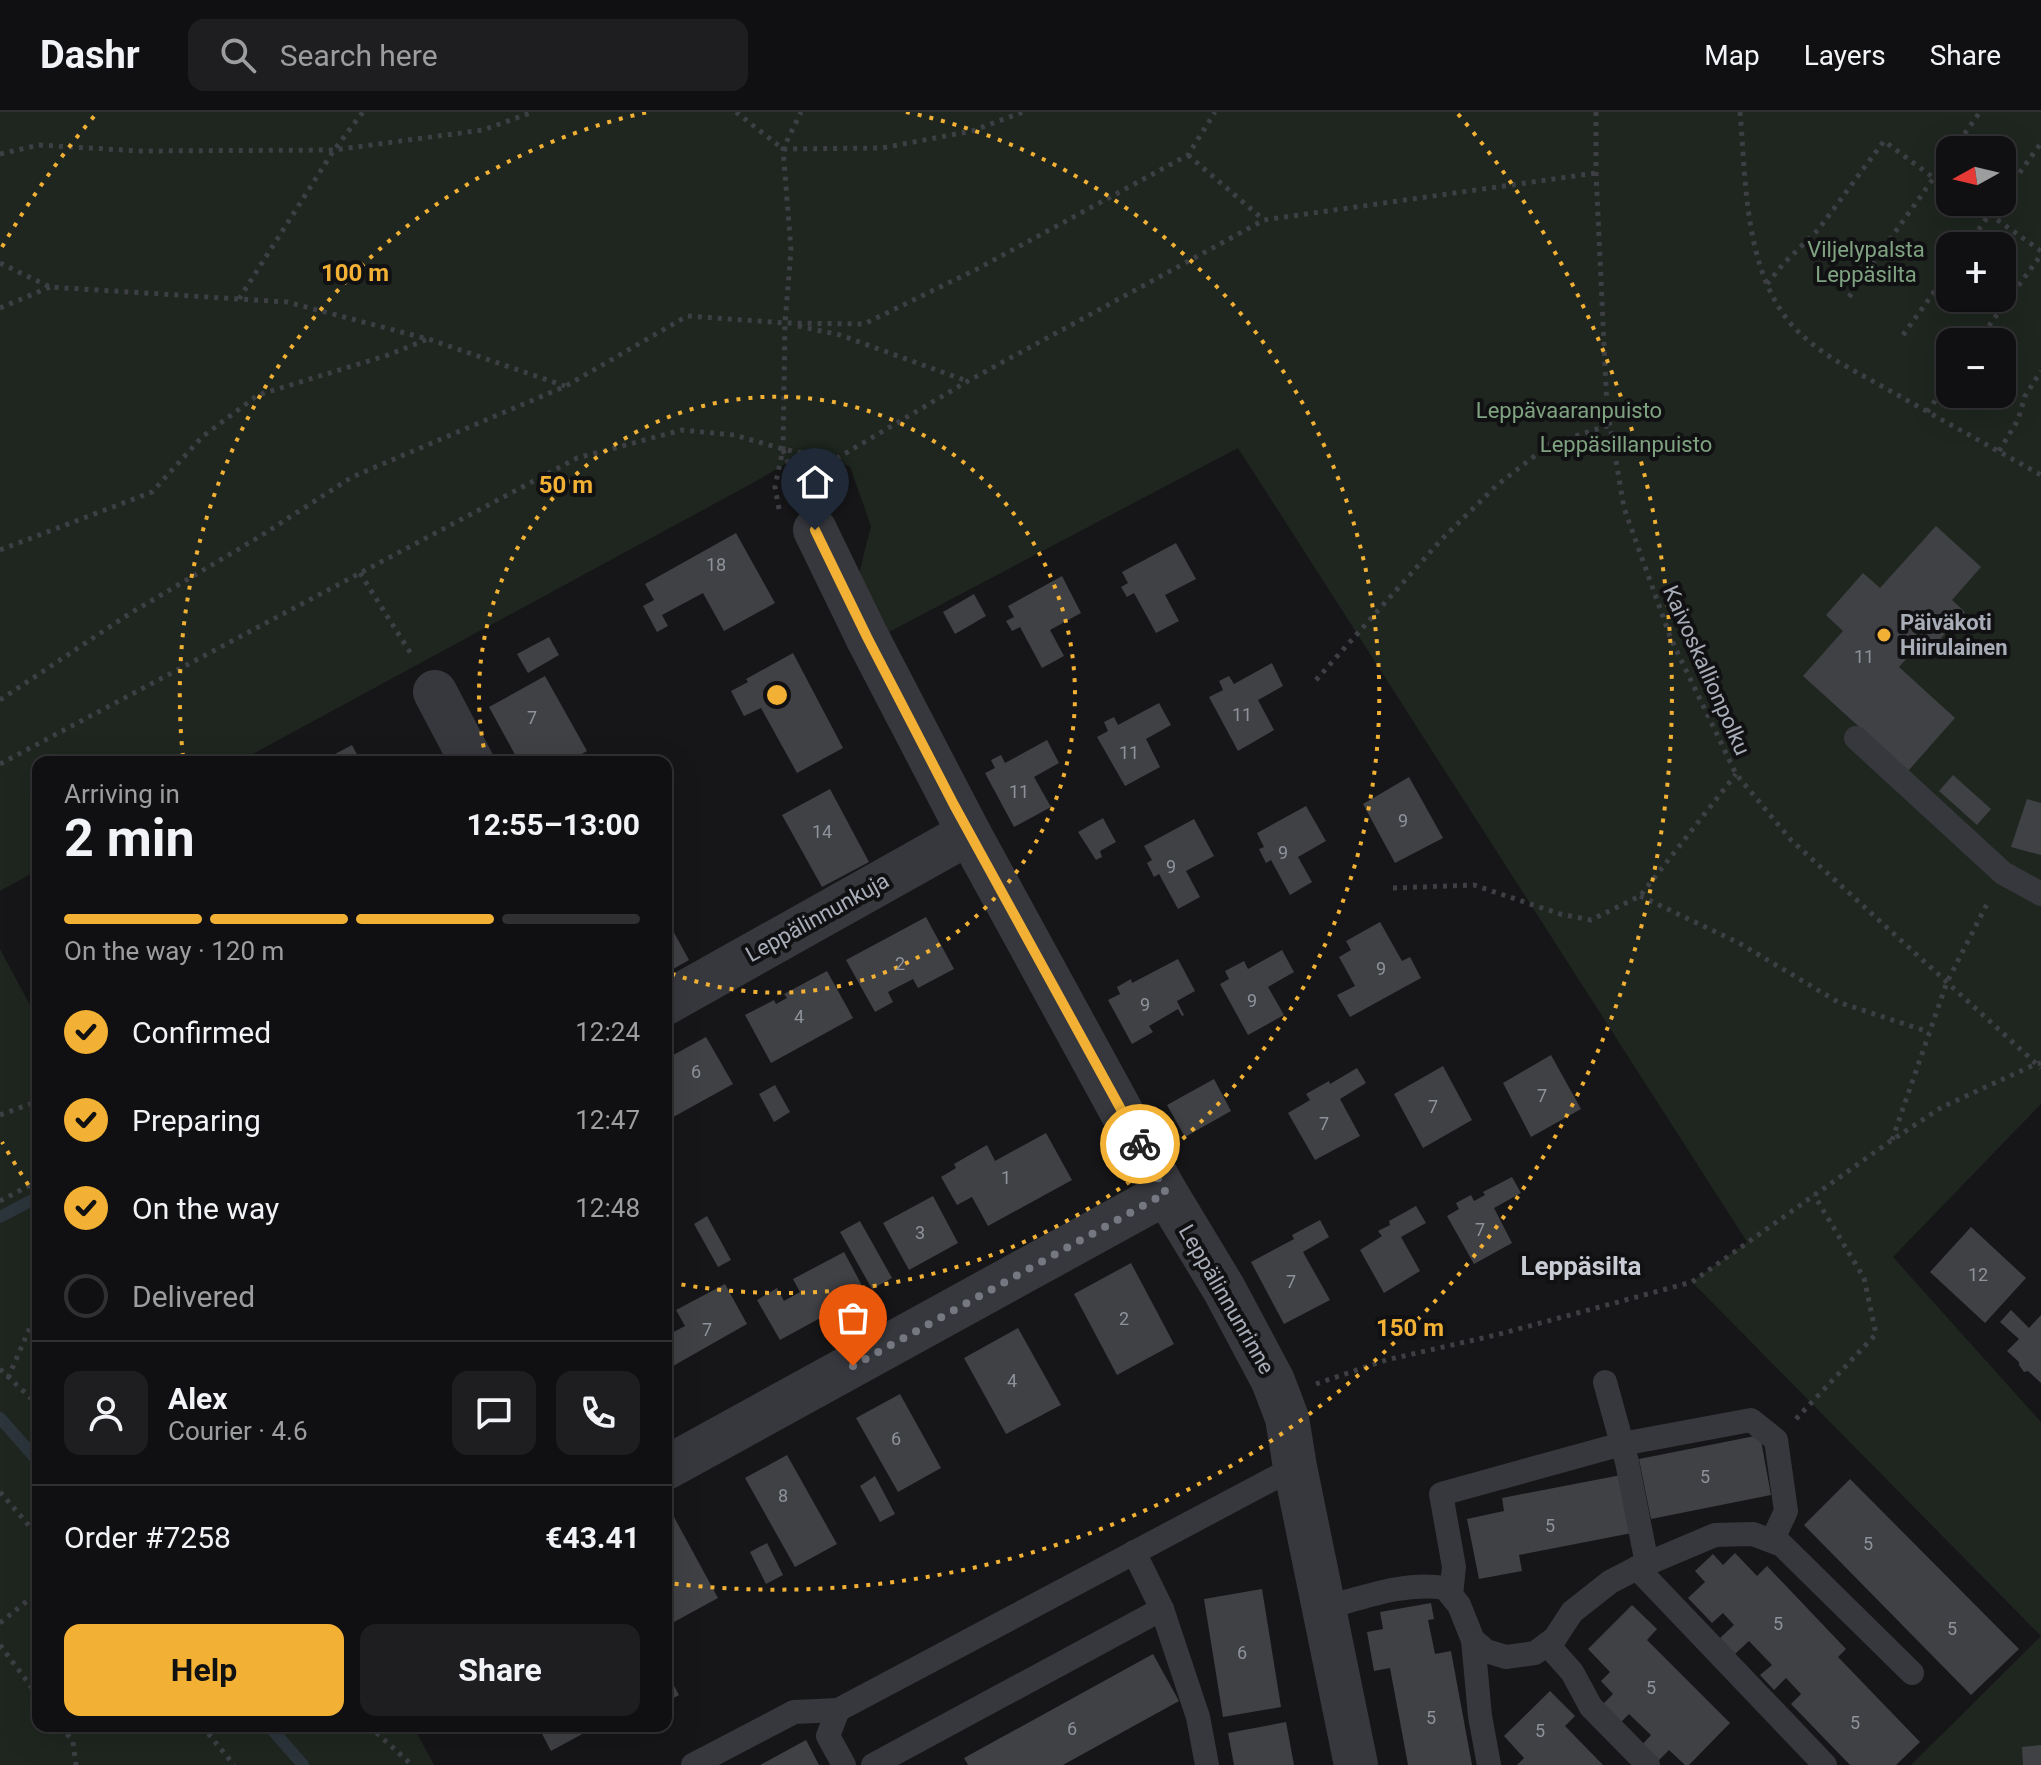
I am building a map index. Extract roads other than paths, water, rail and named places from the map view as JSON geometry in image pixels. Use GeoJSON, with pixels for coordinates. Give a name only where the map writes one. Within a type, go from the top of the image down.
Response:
{"type":"FeatureCollection","features":[{"type":"Feature","properties":{"kind":"street","name":"Leppälinnunrinne"},"geometry":{"type":"LineString","coordinates":[[798,524],[867,637],[969,833],[1273,1381],[1287,1418],[1356,1765]]}},
{"type":"Feature","properties":{"kind":"street"},"geometry":{"type":"LineString","coordinates":[[435,692],[469,756]]}},
{"type":"Feature","properties":{"kind":"street","name":"Leppälinnunkuja"},"geometry":{"type":"LineString","coordinates":[[672,1000],[969,833]]}},
{"type":"Feature","properties":{"kind":"street"},"geometry":{"type":"LineString","coordinates":[[672,1465],[1166,1193]]}},
{"type":"Feature","properties":{"kind":"lane"},"geometry":{"type":"LineString","coordinates":[[1856,738],[2041,912]]}},
{"type":"Feature","properties":{"kind":"lane"},"geometry":{"type":"LineString","coordinates":[[2003,873],[2041,894]]}},
{"type":"Feature","properties":{"kind":"lane"},"geometry":{"type":"LineString","coordinates":[[1605,1382],[1627,1462],[1642,1566],[1825,1765]]}},
{"type":"Feature","properties":{"kind":"lane"},"geometry":{"type":"LineString","coordinates":[[1451,1595],[1454,1567],[1441,1494],[1622,1444],[1751,1420],[1776,1440],[1786,1511],[1772,1541]]}},
{"type":"Feature","properties":{"kind":"lane"},"geometry":{"type":"LineString","coordinates":[[693,1765],[794,1712],[838,1710],[1295,1467]]}},
{"type":"Feature","properties":{"kind":"lane"},"geometry":{"type":"LineString","coordinates":[[1473,1640],[1486,1651],[1506,1657],[1535,1653],[1555,1638],[1572,1612],[1610,1582],[1715,1535],[1753,1534],[1782,1545],[1912,1673]]}},
{"type":"Feature","properties":{"kind":"lane"},"geometry":{"type":"LineString","coordinates":[[1134,1552],[1162,1609],[1198,1717],[1207,1765]]}},
{"type":"Feature","properties":{"kind":"lane"},"geometry":{"type":"LineString","coordinates":[[1324,1608],[1389,1591],[1430,1585],[1445,1588],[1459,1605],[1473,1640],[1480,1716],[1489,1765]]}},
{"type":"Feature","properties":{"kind":"lane"},"geometry":{"type":"LineString","coordinates":[[873,1765],[1162,1609]]}},
{"type":"Feature","properties":{"kind":"lane"},"geometry":{"type":"LineString","coordinates":[[1547,1644],[1572,1672],[1591,1707],[1648,1765]]}},
{"type":"Feature","properties":{"kind":"lane"},"geometry":{"type":"LineString","coordinates":[[838,1710],[828,1736],[844,1765]]}},
{"type":"Feature","properties":{"kind":"waterway"},"geometry":{"type":"LineString","coordinates":[[0,1217],[32,1200]]}},
{"type":"Feature","properties":{"kind":"waterway"},"geometry":{"type":"LineString","coordinates":[[0,1418],[32,1454]]}},
{"type":"Feature","properties":{"kind":"waterway"},"geometry":{"type":"LineString","coordinates":[[274,1732],[303,1765]]}},
{"type":"Feature","properties":{"kind":"place","name":"Päiväkoti Hiirulainen"},"geometry":{"type":"Point","coordinates":[1884,635]}},
{"type":"Feature","properties":{"kind":"district","name":"Leppäsilta"},"geometry":{"type":"Point","coordinates":[1581,1266]}},
{"type":"Feature","properties":{"kind":"park label","name":"Viljelypalsta Leppäsilta"},"geometry":{"type":"Point","coordinates":[1866,262]}},
{"type":"Feature","properties":{"kind":"park label","name":"Leppävaaranpuisto"},"geometry":{"type":"Point","coordinates":[1569,410]}},
{"type":"Feature","properties":{"kind":"park label","name":"Leppäsillanpuisto"},"geometry":{"type":"Point","coordinates":[1626,444]}}]}
